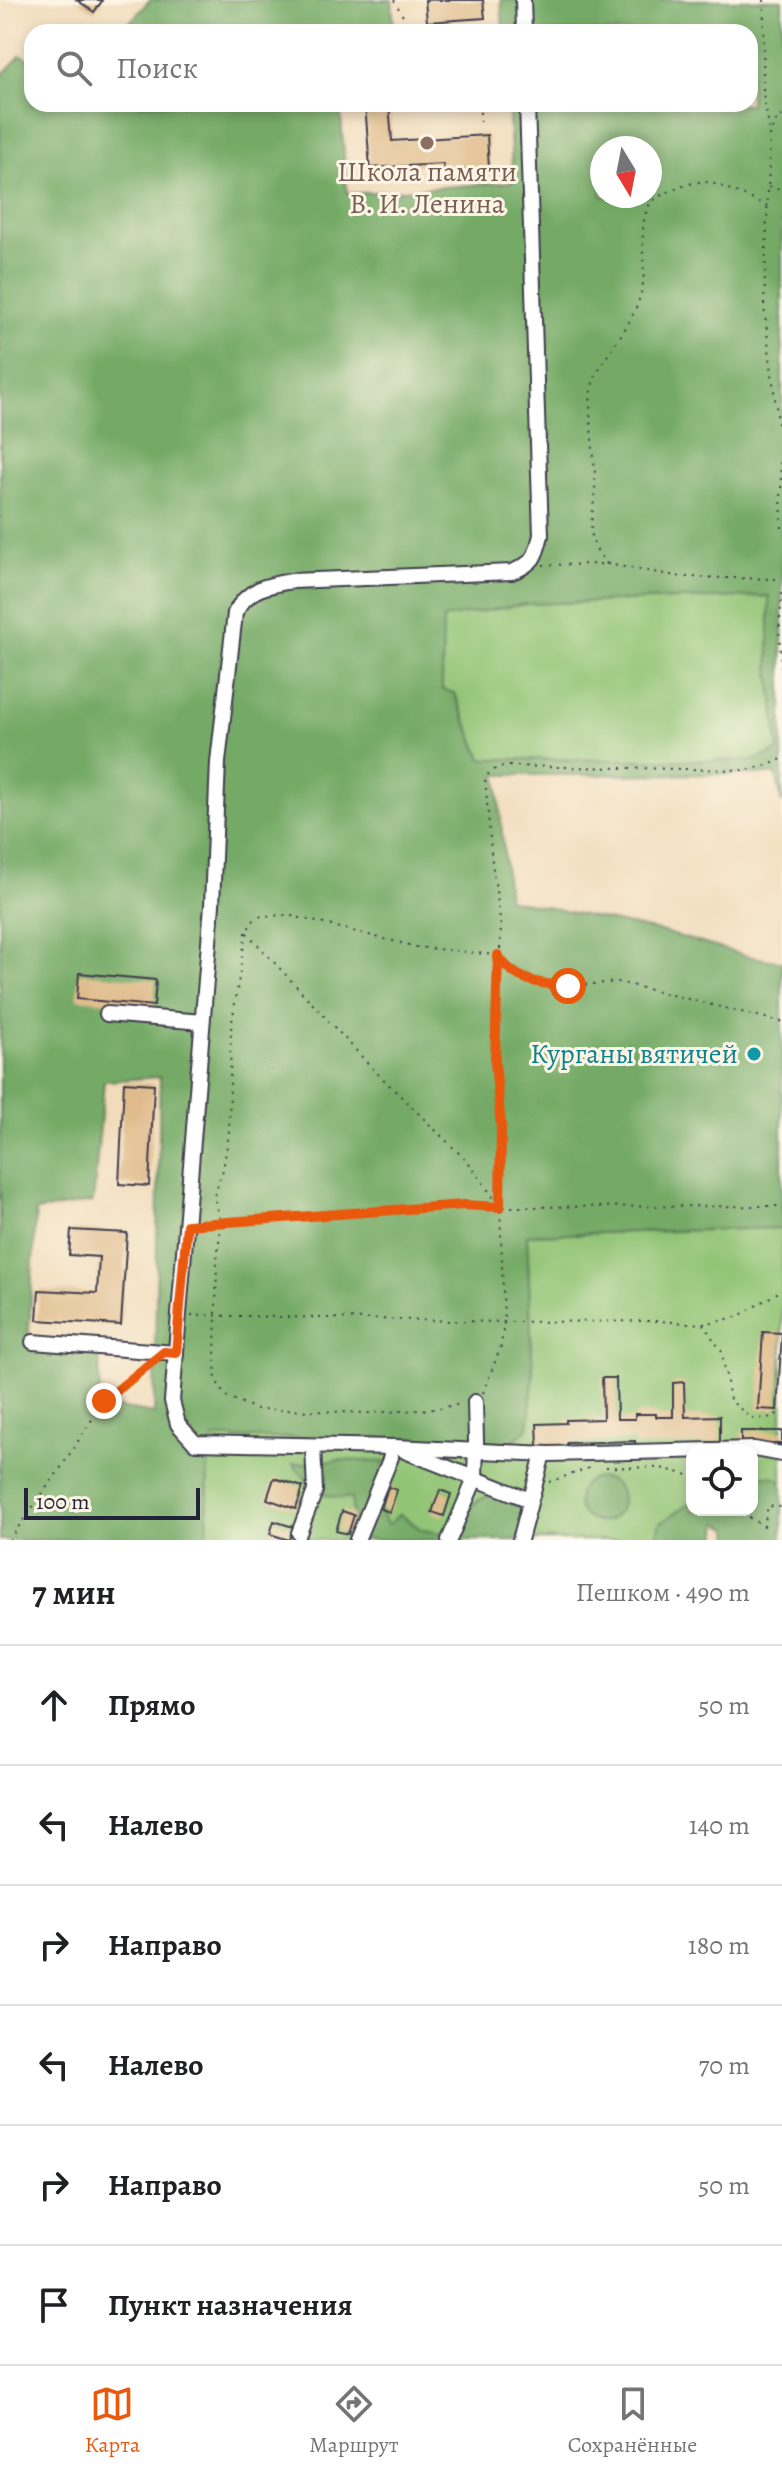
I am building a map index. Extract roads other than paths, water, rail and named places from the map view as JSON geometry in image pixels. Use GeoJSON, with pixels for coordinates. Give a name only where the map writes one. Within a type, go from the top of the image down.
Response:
{"type":"FeatureCollection","features":[{"type":"Feature","properties":{"kind":"lane"},"geometry":{"type":"LineString","coordinates":[[523,0],[524,24]]}},
{"type":"Feature","properties":{"kind":"lane"},"geometry":{"type":"LineString","coordinates":[[527,112],[541,535],[536,556],[526,566],[512,572],[292,581],[267,585],[241,600],[235,613],[218,762],[212,905],[187,1225],[179,1314],[170,1352],[172,1401],[178,1424],[195,1443],[543,1454],[754,1449],[782,1454]]}},
{"type":"Feature","properties":{"kind":"lane"},"geometry":{"type":"LineString","coordinates":[[107,1014],[202,1022]]}},
{"type":"Feature","properties":{"kind":"lane"},"geometry":{"type":"LineString","coordinates":[[33,1342],[170,1352]]}},
{"type":"Feature","properties":{"kind":"lane"},"geometry":{"type":"LineString","coordinates":[[449,1540],[475,1479],[475,1402]]}},
{"type":"Feature","properties":{"kind":"lane"},"geometry":{"type":"LineString","coordinates":[[299,1533],[315,1491],[313,1446]]}},
{"type":"Feature","properties":{"kind":"lane"},"geometry":{"type":"LineString","coordinates":[[392,1447],[475,1479],[532,1494]]}},
{"type":"Feature","properties":{"kind":"lane"},"geometry":{"type":"LineString","coordinates":[[357,1540],[391,1457],[392,1447]]}},
{"type":"Feature","properties":{"kind":"lane"},"geometry":{"type":"LineString","coordinates":[[520,1540],[543,1454]]}},
{"type":"Feature","properties":{"kind":"place","name":"Школа памяти В. И. Ленина"},"geometry":{"type":"Point","coordinates":[427,143]}},
{"type":"Feature","properties":{"kind":"place","name":"Курганы вятичей"},"geometry":{"type":"Point","coordinates":[754,1054]}}]}
